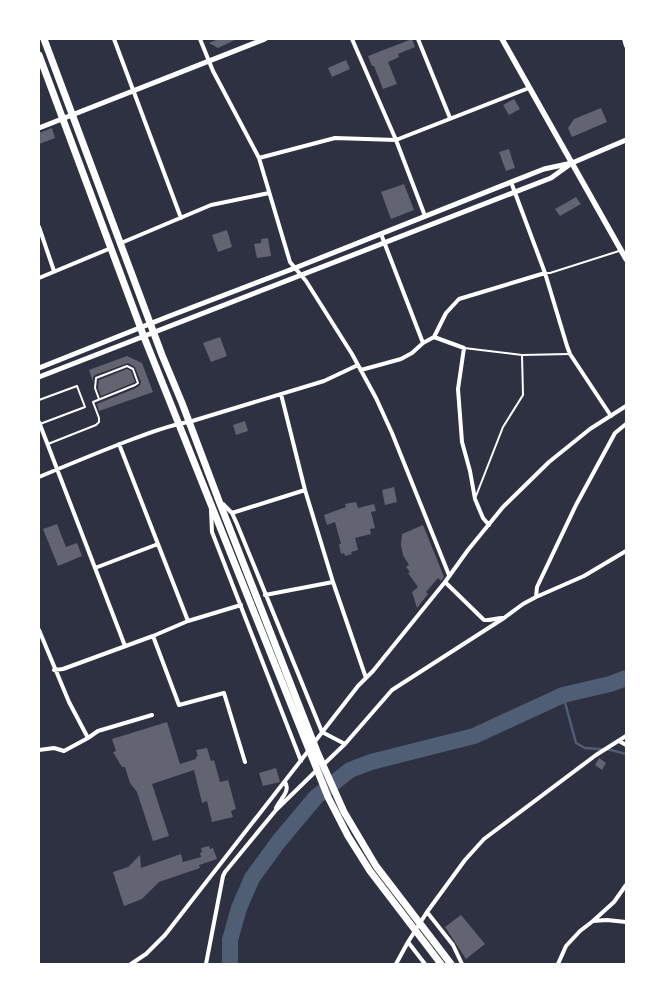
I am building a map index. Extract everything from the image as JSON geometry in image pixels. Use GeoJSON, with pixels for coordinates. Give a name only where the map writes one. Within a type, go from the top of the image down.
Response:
{"type":"FeatureCollection","features":[{"type":"Feature","properties":{"kind":"highway"},"geometry":{"type":"LineString","coordinates":[[44,39],[154,333],[318,754],[344,812],[376,866],[451,964]]}},
{"type":"Feature","properties":{"kind":"highway"},"geometry":{"type":"LineString","coordinates":[[39,55],[140,328],[318,775],[337,816],[370,871],[441,964]]}},
{"type":"Feature","properties":{"kind":"main road"},"geometry":{"type":"LineString","coordinates":[[502,39],[626,259]]}},
{"type":"Feature","properties":{"kind":"street"},"geometry":{"type":"LineString","coordinates":[[114,39],[181,218]]}},
{"type":"Feature","properties":{"kind":"street"},"geometry":{"type":"LineString","coordinates":[[200,39],[208,61],[259,158],[290,262],[306,281],[361,370],[392,433],[449,575]]}},
{"type":"Feature","properties":{"kind":"street"},"geometry":{"type":"LineString","coordinates":[[39,128],[265,39]]}},
{"type":"Feature","properties":{"kind":"street"},"geometry":{"type":"LineString","coordinates":[[352,39],[396,140],[425,216]]}},
{"type":"Feature","properties":{"kind":"street"},"geometry":{"type":"LineString","coordinates":[[418,39],[450,118]]}},
{"type":"Feature","properties":{"kind":"street"},"geometry":{"type":"LineString","coordinates":[[624,39],[626,46]]}},
{"type":"Feature","properties":{"kind":"street"},"geometry":{"type":"LineString","coordinates":[[259,158],[339,137],[396,140],[529,88]]}},
{"type":"Feature","properties":{"kind":"street"},"geometry":{"type":"LineString","coordinates":[[39,377],[553,177],[572,164],[626,140]]}},
{"type":"Feature","properties":{"kind":"street"},"geometry":{"type":"LineString","coordinates":[[39,368],[510,182],[544,169],[572,164]]}},
{"type":"Feature","properties":{"kind":"street"},"geometry":{"type":"LineString","coordinates":[[510,182],[545,273],[570,354],[611,416]]}},
{"type":"Feature","properties":{"kind":"street"},"geometry":{"type":"LineString","coordinates":[[121,243],[217,203],[269,193]]}},
{"type":"Feature","properties":{"kind":"street"},"geometry":{"type":"LineString","coordinates":[[39,227],[54,271]]}},
{"type":"Feature","properties":{"kind":"street"},"geometry":{"type":"LineString","coordinates":[[381,234],[423,343]]}},
{"type":"Feature","properties":{"kind":"street"},"geometry":{"type":"LineString","coordinates":[[39,278],[111,248]]}},
{"type":"Feature","properties":{"kind":"street"},"geometry":{"type":"LineString","coordinates":[[361,370],[401,359],[412,353],[423,343],[434,337],[446,313],[459,299],[545,273]]}},
{"type":"Feature","properties":{"kind":"street"},"geometry":{"type":"LineString","coordinates":[[434,337],[464,348],[458,389],[462,442],[475,499],[483,518],[489,525]]}},
{"type":"Feature","properties":{"kind":"street"},"geometry":{"type":"LineString","coordinates":[[39,477],[163,428],[189,422],[324,381],[358,365]]}},
{"type":"Feature","properties":{"kind":"street"},"geometry":{"type":"LineString","coordinates":[[281,394],[305,490],[333,582],[366,678]]}},
{"type":"Feature","properties":{"kind":"street"},"geometry":{"type":"LineString","coordinates":[[130,964],[146,954],[165,935],[358,686],[374,671],[503,507],[550,462],[590,429],[626,406]]}},
{"type":"Feature","properties":{"kind":"street"},"geometry":{"type":"LineString","coordinates":[[39,423],[125,646]]}},
{"type":"Feature","properties":{"kind":"street"},"geometry":{"type":"LineString","coordinates":[[536,597],[537,587],[576,505],[615,433],[626,424]]}},
{"type":"Feature","properties":{"kind":"street"},"geometry":{"type":"LineString","coordinates":[[119,444],[188,621]]}},
{"type":"Feature","properties":{"kind":"street"},"geometry":{"type":"LineString","coordinates":[[232,513],[305,490]]}},
{"type":"Feature","properties":{"kind":"street"},"geometry":{"type":"LineString","coordinates":[[219,501],[232,513],[322,732],[346,744]]}},
{"type":"Feature","properties":{"kind":"street"},"geometry":{"type":"LineString","coordinates":[[211,505],[212,532],[301,761]]}},
{"type":"Feature","properties":{"kind":"street"},"geometry":{"type":"LineString","coordinates":[[95,568],[158,544]]}},
{"type":"Feature","properties":{"kind":"street"},"geometry":{"type":"LineString","coordinates":[[206,964],[225,872],[276,810],[346,744],[392,690],[523,604],[584,576],[626,552]]}},
{"type":"Feature","properties":{"kind":"street"},"geometry":{"type":"LineString","coordinates":[[265,595],[333,582]]}},
{"type":"Feature","properties":{"kind":"street"},"geometry":{"type":"LineString","coordinates":[[445,582],[484,620],[504,618]]}},
{"type":"Feature","properties":{"kind":"street"},"geometry":{"type":"LineString","coordinates":[[54,670],[63,670],[188,621],[241,606]]}},
{"type":"Feature","properties":{"kind":"street"},"geometry":{"type":"LineString","coordinates":[[39,630],[54,670],[88,738]]}},
{"type":"Feature","properties":{"kind":"street"},"geometry":{"type":"LineString","coordinates":[[153,636],[179,705],[224,693],[245,762]]}},
{"type":"Feature","properties":{"kind":"street"},"geometry":{"type":"LineString","coordinates":[[39,750],[54,748],[64,751],[103,730],[152,715]]}},
{"type":"Feature","properties":{"kind":"street"},"geometry":{"type":"LineString","coordinates":[[396,964],[427,912],[465,860],[484,839],[596,755],[626,736]]}},
{"type":"Feature","properties":{"kind":"street"},"geometry":{"type":"LineString","coordinates":[[617,742],[626,745]]}},
{"type":"Feature","properties":{"kind":"street"},"geometry":{"type":"LineString","coordinates":[[276,810],[276,806],[287,790],[288,785],[285,782]]}},
{"type":"Feature","properties":{"kind":"street"},"geometry":{"type":"LineString","coordinates":[[558,964],[566,946],[580,931],[614,902],[626,886]]}},
{"type":"Feature","properties":{"kind":"street"},"geometry":{"type":"LineString","coordinates":[[427,912],[452,945],[462,964]]}},
{"type":"Feature","properties":{"kind":"street"},"geometry":{"type":"LineString","coordinates":[[593,921],[626,922]]}},
{"type":"Feature","properties":{"kind":"street"},"geometry":{"type":"LineString","coordinates":[[408,942],[425,964]]}},
{"type":"Feature","properties":{"kind":"lane"},"geometry":{"type":"LineString","coordinates":[[545,273],[622,250]]}},
{"type":"Feature","properties":{"kind":"lane"},"geometry":{"type":"LineString","coordinates":[[464,348],[522,355],[570,354]]}},
{"type":"Feature","properties":{"kind":"lane"},"geometry":{"type":"LineString","coordinates":[[475,499],[503,426],[524,395],[522,355]]}},
{"type":"Feature","properties":{"kind":"lane"},"geometry":{"type":"LineString","coordinates":[[47,444],[96,425],[99,422],[99,418],[93,402],[138,383],[133,369],[127,366],[96,378],[95,388],[99,399]]}},
{"type":"Feature","properties":{"kind":"lane"},"geometry":{"type":"LineString","coordinates":[[39,400],[77,386],[85,407],[39,423]]}},
{"type":"Feature","properties":{"kind":"building"},"geometry":{"type":"Polygon","coordinates":[[[219,39],[237,39],[218,48],[209,43],[219,39]]]}},
{"type":"Feature","properties":{"kind":"building"},"geometry":{"type":"Polygon","coordinates":[[[412,39],[415,47],[398,54],[399,57],[388,62],[397,84],[383,89],[368,56],[412,39]]]}},
{"type":"Feature","properties":{"kind":"building"},"geometry":{"type":"Polygon","coordinates":[[[346,60],[350,69],[332,77],[328,68],[346,60]]]}},
{"type":"Feature","properties":{"kind":"building"},"geometry":{"type":"Polygon","coordinates":[[[514,99],[520,109],[509,115],[503,105],[514,99]]]}},
{"type":"Feature","properties":{"kind":"building"},"geometry":{"type":"Polygon","coordinates":[[[601,108],[607,122],[572,137],[568,128],[574,119],[601,108]]]}},
{"type":"Feature","properties":{"kind":"building"},"geometry":{"type":"Polygon","coordinates":[[[52,128],[55,138],[39,144],[39,133],[52,128]]]}},
{"type":"Feature","properties":{"kind":"building"},"geometry":{"type":"Polygon","coordinates":[[[509,149],[515,168],[506,171],[499,152],[509,149]]]}},
{"type":"Feature","properties":{"kind":"building"},"geometry":{"type":"Polygon","coordinates":[[[404,184],[414,210],[391,219],[381,192],[404,184]]]}},
{"type":"Feature","properties":{"kind":"building"},"geometry":{"type":"Polygon","coordinates":[[[576,197],[581,204],[560,216],[555,209],[576,197]]]}},
{"type":"Feature","properties":{"kind":"building"},"geometry":{"type":"Polygon","coordinates":[[[227,230],[232,247],[218,252],[212,235],[227,230]]]}},
{"type":"Feature","properties":{"kind":"building"},"geometry":{"type":"Polygon","coordinates":[[[268,238],[271,256],[257,258],[254,244],[261,243],[261,239],[268,238]]]}},
{"type":"Feature","properties":{"kind":"building"},"geometry":{"type":"Polygon","coordinates":[[[220,337],[227,356],[211,362],[203,343],[220,337]]]}},
{"type":"Feature","properties":{"kind":"building"},"geometry":{"type":"Polygon","coordinates":[[[127,356],[142,363],[153,392],[99,411],[97,404],[136,388],[141,382],[135,367],[128,363],[95,375],[93,382],[89,370],[127,356]]]}},
{"type":"Feature","properties":{"kind":"building"},"geometry":{"type":"Polygon","coordinates":[[[127,369],[131,371],[135,382],[101,396],[98,388],[99,380],[127,369]]]}},
{"type":"Feature","properties":{"kind":"building"},"geometry":{"type":"Polygon","coordinates":[[[245,421],[248,431],[236,435],[233,425],[245,421]]]}},
{"type":"Feature","properties":{"kind":"building"},"geometry":{"type":"Polygon","coordinates":[[[394,487],[397,502],[385,505],[382,490],[394,487]]]}},
{"type":"Feature","properties":{"kind":"building"},"geometry":{"type":"Polygon","coordinates":[[[356,502],[358,508],[374,504],[376,511],[371,512],[375,528],[370,529],[371,534],[355,538],[358,550],[345,556],[344,553],[341,554],[339,544],[341,544],[335,522],[327,525],[324,515],[346,507],[345,504],[356,502]]]}},
{"type":"Feature","properties":{"kind":"building"},"geometry":{"type":"Polygon","coordinates":[[[57,524],[66,547],[77,543],[82,556],[58,566],[43,529],[57,524]]]}},
{"type":"Feature","properties":{"kind":"building"},"geometry":{"type":"Polygon","coordinates":[[[423,525],[444,577],[441,581],[438,578],[426,592],[428,594],[417,608],[412,592],[418,587],[408,573],[410,572],[406,567],[409,565],[403,555],[401,545],[402,534],[423,525]]]}},
{"type":"Feature","properties":{"kind":"building"},"geometry":{"type":"Polygon","coordinates":[[[167,722],[180,764],[196,759],[198,756],[196,750],[207,748],[211,761],[214,760],[220,782],[228,780],[236,809],[231,811],[233,817],[212,822],[207,801],[202,803],[194,770],[152,784],[169,836],[153,841],[137,792],[130,783],[125,767],[122,767],[113,752],[116,751],[112,739],[167,722]]]}},
{"type":"Feature","properties":{"kind":"building"},"geometry":{"type":"Polygon","coordinates":[[[599,758],[606,763],[602,770],[595,765],[599,758]]]}},
{"type":"Feature","properties":{"kind":"building"},"geometry":{"type":"Polygon","coordinates":[[[276,768],[280,782],[263,786],[259,773],[276,768]]]}},
{"type":"Feature","properties":{"kind":"building"},"geometry":{"type":"Polygon","coordinates":[[[209,846],[210,849],[213,848],[217,859],[199,865],[200,868],[159,882],[142,899],[124,906],[113,872],[128,867],[140,855],[141,868],[181,854],[183,862],[201,857],[201,848],[209,846]]]}},
{"type":"Feature","properties":{"kind":"building"},"geometry":{"type":"Polygon","coordinates":[[[461,915],[485,944],[466,959],[445,927],[461,915]]]}},
{"type":"Feature","properties":{"kind":"waterway"},"geometry":{"type":"LineString","coordinates":[[230,964],[230,940],[239,908],[252,878],[279,841],[316,797],[350,770],[371,762],[474,736],[563,695],[610,684],[626,678]]}},
{"type":"Feature","properties":{"kind":"waterway"},"geometry":{"type":"LineString","coordinates":[[563,695],[576,743],[585,748],[611,750],[626,754]]}}]}
